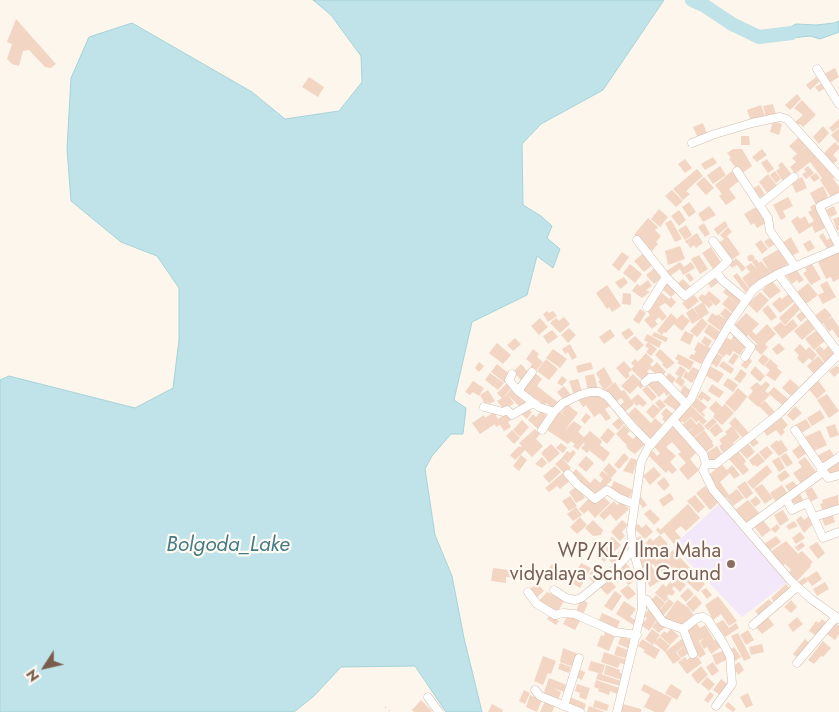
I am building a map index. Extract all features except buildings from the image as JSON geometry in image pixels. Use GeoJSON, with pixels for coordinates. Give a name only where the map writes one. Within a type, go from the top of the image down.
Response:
{"type":"FeatureCollection","features":[{"type":"Feature","properties":{"kind":"street"},"geometry":{"type":"LineString","coordinates":[[818,69],[839,104]]}},
{"type":"Feature","properties":{"kind":"street"},"geometry":{"type":"LineString","coordinates":[[692,143],[743,126],[780,117],[787,119],[839,176]]}},
{"type":"Feature","properties":{"kind":"street"},"geometry":{"type":"LineString","coordinates":[[737,171],[768,218],[770,231],[795,266]]}},
{"type":"Feature","properties":{"kind":"street"},"geometry":{"type":"LineString","coordinates":[[760,204],[794,177]]}},
{"type":"Feature","properties":{"kind":"street"},"geometry":{"type":"LineString","coordinates":[[617,712],[642,610],[641,577],[633,550],[631,530],[641,462],[651,445],[691,399],[708,361],[729,325],[753,290],[778,274],[839,247],[820,206],[839,197]]}},
{"type":"Feature","properties":{"kind":"street"},"geometry":{"type":"LineString","coordinates":[[637,240],[685,296],[728,261],[713,241]]}},
{"type":"Feature","properties":{"kind":"street"},"geometry":{"type":"LineString","coordinates":[[716,272],[722,280],[746,300]]}},
{"type":"Feature","properties":{"kind":"street"},"geometry":{"type":"LineString","coordinates":[[706,464],[716,464],[780,413],[839,354],[778,274]]}},
{"type":"Feature","properties":{"kind":"street"},"geometry":{"type":"LineString","coordinates":[[647,307],[666,276]]}},
{"type":"Feature","properties":{"kind":"street"},"geometry":{"type":"LineString","coordinates":[[729,325],[751,347],[745,357]]}},
{"type":"Feature","properties":{"kind":"street"},"geometry":{"type":"LineString","coordinates":[[518,391],[532,372]]}},
{"type":"Feature","properties":{"kind":"street"},"geometry":{"type":"LineString","coordinates":[[512,374],[509,380],[518,391],[539,407],[554,412]]}},
{"type":"Feature","properties":{"kind":"street"},"geometry":{"type":"LineString","coordinates":[[645,382],[650,378],[660,377],[686,404]]}},
{"type":"Feature","properties":{"kind":"street"},"geometry":{"type":"LineString","coordinates":[[542,430],[554,412],[564,403],[580,395],[599,392],[607,396],[651,445]]}},
{"type":"Feature","properties":{"kind":"street"},"geometry":{"type":"LineString","coordinates":[[484,407],[503,412],[507,410],[512,415],[533,403]]}},
{"type":"Feature","properties":{"kind":"street"},"geometry":{"type":"LineString","coordinates":[[673,420],[703,454],[706,464],[703,470],[713,490],[797,587],[838,618],[797,663]]}},
{"type":"Feature","properties":{"kind":"street"},"geometry":{"type":"LineString","coordinates":[[795,430],[828,478],[839,475]]}},
{"type":"Feature","properties":{"kind":"street"},"geometry":{"type":"LineString","coordinates":[[746,528],[839,457]]}},
{"type":"Feature","properties":{"kind":"street"},"geometry":{"type":"LineString","coordinates":[[568,474],[595,499],[607,490],[618,498],[634,504]]}},
{"type":"Feature","properties":{"kind":"street"},"geometry":{"type":"LineString","coordinates":[[786,499],[792,510],[807,503],[822,538],[839,532]]}},
{"type":"Feature","properties":{"kind":"street"},"geometry":{"type":"LineString","coordinates":[[814,517],[839,509]]}},
{"type":"Feature","properties":{"kind":"street"},"geometry":{"type":"LineString","coordinates":[[554,590],[566,598],[575,600],[581,598],[608,576],[633,550]]}},
{"type":"Feature","properties":{"kind":"street"},"geometry":{"type":"LineString","coordinates":[[753,625],[797,587]]}},
{"type":"Feature","properties":{"kind":"street"},"geometry":{"type":"LineString","coordinates":[[528,592],[537,604],[555,615],[563,613],[575,614],[615,632],[637,635]]}},
{"type":"Feature","properties":{"kind":"street"},"geometry":{"type":"LineString","coordinates":[[642,598],[647,600],[663,622],[683,629],[693,654]]}},
{"type":"Feature","properties":{"kind":"street"},"geometry":{"type":"LineString","coordinates":[[683,629],[697,618],[703,617],[708,620],[730,656],[732,684],[716,706]]}},
{"type":"Feature","properties":{"kind":"street"},"geometry":{"type":"LineString","coordinates":[[564,706],[579,658]]}},
{"type":"Feature","properties":{"kind":"street"},"geometry":{"type":"LineString","coordinates":[[535,690],[540,696],[580,712]]}},
{"type":"Feature","properties":{"kind":"street"},"geometry":{"type":"LineString","coordinates":[[428,697],[439,712]]}},
{"type":"Feature","properties":{"kind":"path"},"geometry":{"type":"LineString","coordinates":[[385,707],[390,712]]}},
{"type":"Feature","properties":{"kind":"shaded area","name":"WP/KL/ Ilma Maha vidyalaya School Ground"},"geometry":{"type":"Polygon","coordinates":[[[720,503],[788,582],[742,617],[673,546],[720,503]]]}},
{"type":"Feature","properties":{"kind":"water","name":"Bolgoda_Lake"},"geometry":{"type":"Polygon","coordinates":[[[313,0],[664,0],[603,90],[541,124],[522,144],[523,205],[541,216],[552,226],[547,238],[560,249],[553,268],[537,256],[527,295],[472,322],[454,400],[466,408],[463,434],[451,434],[432,456],[425,469],[435,535],[452,576],[464,638],[482,712],[446,712],[415,666],[341,667],[314,696],[294,712],[0,712],[0,380],[9,376],[135,408],[173,388],[179,340],[179,288],[157,256],[121,242],[71,201],[67,149],[71,78],[89,37],[132,23],[252,92],[285,119],[339,111],[362,82],[361,56],[331,15],[313,0]]]}},
{"type":"Feature","properties":{"kind":"water"},"geometry":{"type":"Polygon","coordinates":[[[839,21],[839,32],[820,39],[810,36],[783,39],[774,35],[796,24],[816,25],[839,21]]]}},
{"type":"Feature","properties":{"kind":"waterway"},"geometry":{"type":"LineString","coordinates":[[692,0],[705,6],[732,24],[759,37],[792,33]]}},
{"type":"Feature","properties":{"kind":"place","name":"WP/KL/ Ilma Maha vidyalaya School Ground"},"geometry":{"type":"Point","coordinates":[731,564]}}]}
